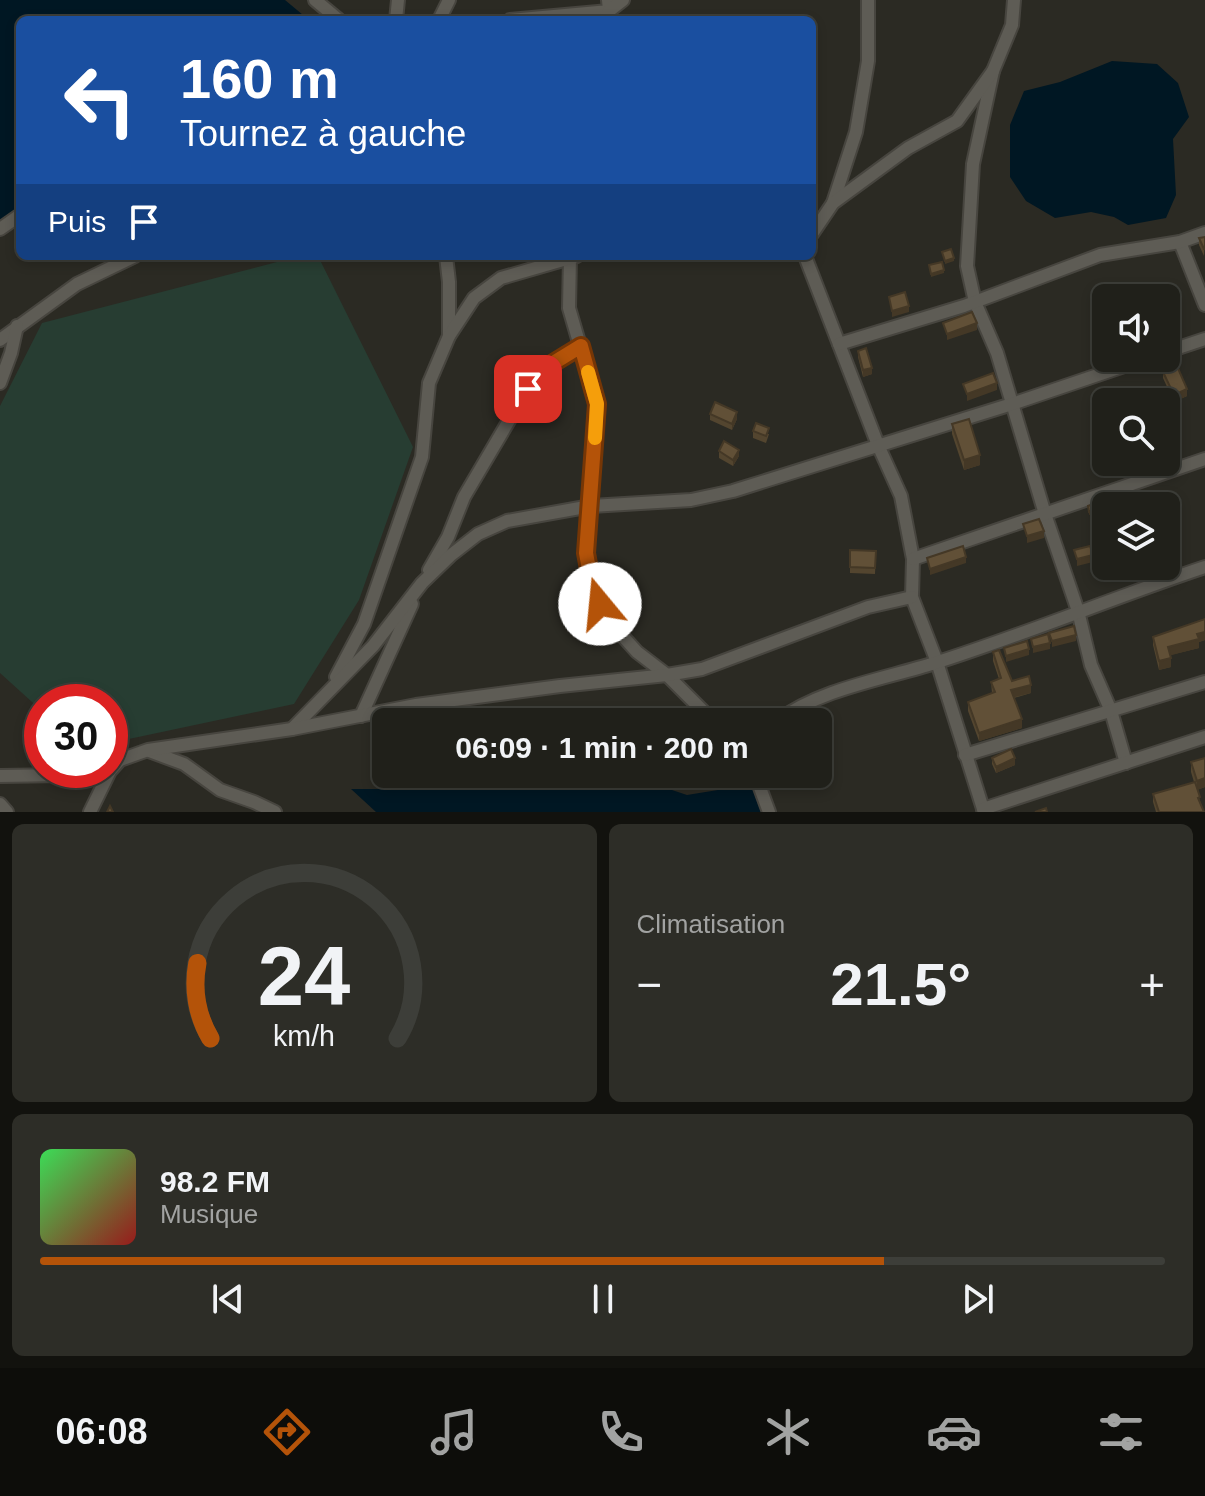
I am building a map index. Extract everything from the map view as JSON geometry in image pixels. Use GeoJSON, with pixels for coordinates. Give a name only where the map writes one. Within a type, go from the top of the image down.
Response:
{"type":"FeatureCollection","features":[{"type":"Feature","properties":{"kind":"street"},"geometry":{"type":"LineString","coordinates":[[315,0],[334,16]]}},
{"type":"Feature","properties":{"kind":"street"},"geometry":{"type":"LineString","coordinates":[[549,16],[607,10],[623,0]]}},
{"type":"Feature","properties":{"kind":"street"},"geometry":{"type":"LineString","coordinates":[[816,228],[833,203],[856,132],[868,61],[868,0]]}},
{"type":"Feature","properties":{"kind":"street"},"geometry":{"type":"LineString","coordinates":[[1014,0],[1012,25],[993,71],[973,164],[967,266],[975,302],[997,353],[1045,514],[1078,611],[1091,665],[1111,711],[1126,763]]}},
{"type":"Feature","properties":{"kind":"street"},"geometry":{"type":"LineString","coordinates":[[833,203],[908,148],[957,121],[993,71]]}},
{"type":"Feature","properties":{"kind":"street"},"geometry":{"type":"LineString","coordinates":[[839,344],[975,302],[1100,255],[1180,242],[1205,233]]}},
{"type":"Feature","properties":{"kind":"street"},"geometry":{"type":"LineString","coordinates":[[1180,242],[1205,305]]}},
{"type":"Feature","properties":{"kind":"street"},"geometry":{"type":"LineString","coordinates":[[0,340],[77,284],[127,260]]}},
{"type":"Feature","properties":{"kind":"street"},"geometry":{"type":"LineString","coordinates":[[446,260],[449,336]]}},
{"type":"Feature","properties":{"kind":"street"},"geometry":{"type":"LineString","coordinates":[[330,688],[364,624],[422,457],[429,383],[449,336],[474,298],[501,278],[562,260]]}},
{"type":"Feature","properties":{"kind":"street"},"geometry":{"type":"LineString","coordinates":[[572,260],[569,308],[597,404],[586,553],[591,580],[600,604],[618,631],[700,708]]}},
{"type":"Feature","properties":{"kind":"street"},"geometry":{"type":"LineString","coordinates":[[807,260],[878,445],[901,496],[913,559],[912,597],[937,662],[984,811],[1205,737]]}},
{"type":"Feature","properties":{"kind":"street"},"geometry":{"type":"LineString","coordinates":[[0,383],[17,326]]}},
{"type":"Feature","properties":{"kind":"street"},"geometry":{"type":"LineString","coordinates":[[1180,347],[1205,339]]}},
{"type":"Feature","properties":{"kind":"street"},"geometry":{"type":"LineString","coordinates":[[361,716],[422,583],[448,537],[464,497],[537,373],[581,346]]}},
{"type":"Feature","properties":{"kind":"street"},"geometry":{"type":"LineString","coordinates":[[292,729],[373,646],[422,583],[478,534],[507,521],[591,506],[691,500],[733,491],[1107,372]]}},
{"type":"Feature","properties":{"kind":"street"},"geometry":{"type":"LineString","coordinates":[[913,559],[1205,459]]}},
{"type":"Feature","properties":{"kind":"street"},"geometry":{"type":"LineString","coordinates":[[798,708],[1205,567]]}},
{"type":"Feature","properties":{"kind":"street"},"geometry":{"type":"LineString","coordinates":[[128,757],[148,750],[292,729],[416,705],[702,669],[868,607],[912,597]]}},
{"type":"Feature","properties":{"kind":"street"},"geometry":{"type":"LineString","coordinates":[[965,755],[1205,682]]}},
{"type":"Feature","properties":{"kind":"street"},"geometry":{"type":"LineString","coordinates":[[148,750],[184,764],[220,790],[275,812]]}},
{"type":"Feature","properties":{"kind":"street"},"geometry":{"type":"LineString","coordinates":[[0,776],[24,776]]}},
{"type":"Feature","properties":{"kind":"street"},"geometry":{"type":"LineString","coordinates":[[90,812],[102,788]]}},
{"type":"Feature","properties":{"kind":"street"},"geometry":{"type":"LineString","coordinates":[[760,788],[769,812]]}},
{"type":"Feature","properties":{"kind":"street"},"geometry":{"type":"LineString","coordinates":[[0,804],[7,812]]}},
{"type":"Feature","properties":{"kind":"green space"},"geometry":{"type":"Polygon","coordinates":[[[285,260],[320,260],[413,447],[359,600],[294,704],[128,739],[128,684],[24,684],[24,695],[0,673],[0,406],[42,323],[285,260]]]}},
{"type":"Feature","properties":{"kind":"water"},"geometry":{"type":"Polygon","coordinates":[[[0,0],[285,0],[304,16],[16,16],[16,212],[0,222],[0,0]]]}},
{"type":"Feature","properties":{"kind":"water"},"geometry":{"type":"Polygon","coordinates":[[[1112,61],[1157,64],[1178,83],[1189,117],[1173,139],[1176,195],[1166,218],[1128,225],[1114,217],[1091,212],[1055,218],[1026,201],[1010,177],[1010,125],[1024,91],[1060,82],[1112,61]]]}},
{"type":"Feature","properties":{"kind":"water"},"geometry":{"type":"Polygon","coordinates":[[[666,788],[687,795],[724,789],[757,789],[764,812],[376,812],[351,789],[666,788]]]}},
{"type":"Feature","properties":{"kind":"building"},"geometry":{"type":"Polygon","coordinates":[[[1205,237],[1205,249],[1204,249],[1199,238],[1205,237]]]}},
{"type":"Feature","properties":{"kind":"building"},"geometry":{"type":"Polygon","coordinates":[[[951,249],[954,258],[945,261],[942,252],[951,249]]]}},
{"type":"Feature","properties":{"kind":"building"},"geometry":{"type":"Polygon","coordinates":[[[942,262],[944,270],[931,274],[929,265],[942,262]]]}},
{"type":"Feature","properties":{"kind":"building"},"geometry":{"type":"Polygon","coordinates":[[[905,292],[909,306],[892,311],[889,297],[905,292]]]}},
{"type":"Feature","properties":{"kind":"building"},"geometry":{"type":"Polygon","coordinates":[[[972,312],[977,323],[947,334],[943,323],[972,312]]]}},
{"type":"Feature","properties":{"kind":"building"},"geometry":{"type":"Polygon","coordinates":[[[866,348],[872,368],[863,370],[858,351],[866,348]]]}},
{"type":"Feature","properties":{"kind":"building"},"geometry":{"type":"Polygon","coordinates":[[[1163,372],[1180,372],[1187,389],[1180,392],[1180,388],[1171,388],[1163,372]]]}},
{"type":"Feature","properties":{"kind":"building"},"geometry":{"type":"Polygon","coordinates":[[[993,373],[997,383],[967,394],[963,384],[993,373]]]}},
{"type":"Feature","properties":{"kind":"building"},"geometry":{"type":"Polygon","coordinates":[[[715,402],[737,412],[732,424],[710,414],[715,402]]]}},
{"type":"Feature","properties":{"kind":"building"},"geometry":{"type":"Polygon","coordinates":[[[969,419],[980,455],[964,460],[952,424],[969,419]]]}},
{"type":"Feature","properties":{"kind":"building"},"geometry":{"type":"Polygon","coordinates":[[[756,423],[769,428],[766,436],[753,431],[756,423]]]}},
{"type":"Feature","properties":{"kind":"building"},"geometry":{"type":"Polygon","coordinates":[[[724,441],[739,450],[733,460],[719,451],[724,441]]]}},
{"type":"Feature","properties":{"kind":"building"},"geometry":{"type":"Polygon","coordinates":[[[1039,519],[1044,531],[1027,536],[1023,524],[1039,519]]]}},
{"type":"Feature","properties":{"kind":"building"},"geometry":{"type":"Polygon","coordinates":[[[963,546],[966,557],[930,569],[927,558],[963,546]]]}},
{"type":"Feature","properties":{"kind":"building"},"geometry":{"type":"Polygon","coordinates":[[[1090,546],[1092,555],[1077,559],[1074,550],[1090,546]]]}},
{"type":"Feature","properties":{"kind":"building"},"geometry":{"type":"Polygon","coordinates":[[[850,550],[876,551],[875,568],[850,567],[850,550]]]}},
{"type":"Feature","properties":{"kind":"building"},"geometry":{"type":"Polygon","coordinates":[[[1205,619],[1205,632],[1197,634],[1199,639],[1168,647],[1171,658],[1159,661],[1153,637],[1205,619]]]}},
{"type":"Feature","properties":{"kind":"building"},"geometry":{"type":"Polygon","coordinates":[[[1074,626],[1076,635],[1052,641],[1049,633],[1074,626]]]}},
{"type":"Feature","properties":{"kind":"building"},"geometry":{"type":"Polygon","coordinates":[[[1048,634],[1050,643],[1033,647],[1031,639],[1048,634]]]}},
{"type":"Feature","properties":{"kind":"building"},"geometry":{"type":"Polygon","coordinates":[[[1027,641],[1029,649],[1006,656],[1004,648],[1027,641]]]}},
{"type":"Feature","properties":{"kind":"building"},"geometry":{"type":"Polygon","coordinates":[[[999,650],[1012,681],[1029,676],[1031,685],[1011,690],[1022,719],[979,733],[968,702],[995,692],[991,682],[1001,678],[993,652],[999,650]]]}},
{"type":"Feature","properties":{"kind":"building"},"geometry":{"type":"Polygon","coordinates":[[[1011,749],[1015,758],[996,767],[992,758],[1011,749]]]}},
{"type":"Feature","properties":{"kind":"building"},"geometry":{"type":"Polygon","coordinates":[[[1205,758],[1205,778],[1197,781],[1191,762],[1205,758]]]}},
{"type":"Feature","properties":{"kind":"building"},"geometry":{"type":"Polygon","coordinates":[[[1195,782],[1204,812],[1159,812],[1153,794],[1195,782]]]}},
{"type":"Feature","properties":{"kind":"slow traffic"},"geometry":{"type":"LineString","coordinates":[[588,372],[597,404],[595,438]]}},
{"type":"Feature","properties":{"kind":"route"},"geometry":{"type":"LineString","coordinates":[[528,389],[537,373],[581,346],[597,404],[586,553],[600,604]]}}]}
